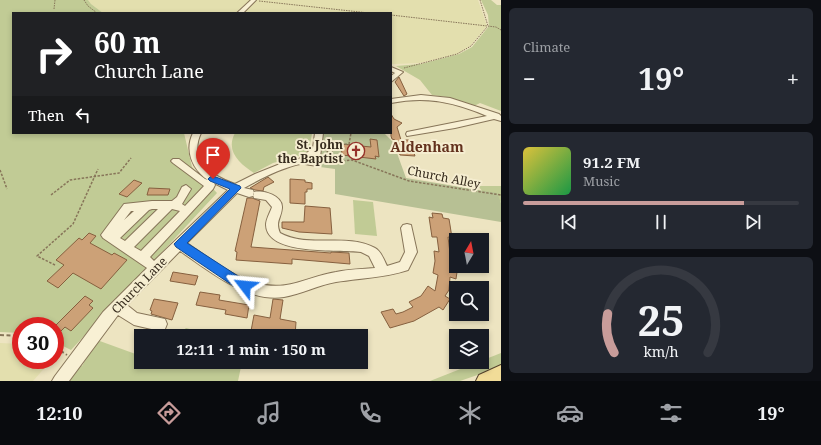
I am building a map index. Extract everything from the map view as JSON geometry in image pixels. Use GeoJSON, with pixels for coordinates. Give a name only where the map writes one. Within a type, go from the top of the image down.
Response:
{"type":"FeatureCollection","features":[{"type":"Feature","properties":{"kind":"main road"},"geometry":{"type":"LineString","coordinates":[[486,381],[501,374]]}},
{"type":"Feature","properties":{"kind":"street"},"geometry":{"type":"LineString","coordinates":[[241,12],[254,0]]}},
{"type":"Feature","properties":{"kind":"street"},"geometry":{"type":"LineString","coordinates":[[392,69],[400,72],[392,79]]}},
{"type":"Feature","properties":{"kind":"street"},"geometry":{"type":"LineString","coordinates":[[392,101],[414,96],[440,97],[461,103],[498,118]]}},
{"type":"Feature","properties":{"kind":"street"},"geometry":{"type":"LineString","coordinates":[[410,134],[498,118]]}},
{"type":"Feature","properties":{"kind":"street"},"geometry":{"type":"LineString","coordinates":[[142,258],[209,187],[210,181],[200,168],[195,158],[193,145],[197,134]]}},
{"type":"Feature","properties":{"kind":"street","name":"Church Lane"},"geometry":{"type":"LineString","coordinates":[[60,381],[108,316],[236,188],[258,176],[283,166],[302,161],[316,162],[316,150],[319,134]]}},
{"type":"Feature","properties":{"kind":"street"},"geometry":{"type":"LineString","coordinates":[[176,161],[202,181],[210,181],[253,194],[268,196],[274,201],[277,207],[272,230],[280,240],[292,243],[364,248],[376,256],[383,272]]}},
{"type":"Feature","properties":{"kind":"street"},"geometry":{"type":"LineString","coordinates":[[126,247],[172,205],[181,199],[186,189]]}},
{"type":"Feature","properties":{"kind":"street"},"geometry":{"type":"LineString","coordinates":[[155,268],[107,235],[128,207],[145,207],[152,204],[172,205],[187,211]]}},
{"type":"Feature","properties":{"kind":"street"},"geometry":{"type":"LineString","coordinates":[[179,244],[236,282],[267,291],[281,292],[298,289],[335,277],[383,272],[404,266],[409,259],[411,252],[407,228]]}},
{"type":"Feature","properties":{"kind":"street"},"geometry":{"type":"LineString","coordinates":[[118,306],[134,319],[160,324]]}},
{"type":"Feature","properties":{"kind":"path"},"geometry":{"type":"LineString","coordinates":[[54,10],[56,0]]}},
{"type":"Feature","properties":{"kind":"path"},"geometry":{"type":"LineString","coordinates":[[84,0],[88,6],[96,12]]}},
{"type":"Feature","properties":{"kind":"path"},"geometry":{"type":"LineString","coordinates":[[254,0],[360,12]]}},
{"type":"Feature","properties":{"kind":"path"},"geometry":{"type":"LineString","coordinates":[[480,0],[488,26]]}},
{"type":"Feature","properties":{"kind":"path"},"geometry":{"type":"LineString","coordinates":[[392,15],[496,27],[501,30]]}},
{"type":"Feature","properties":{"kind":"path"},"geometry":{"type":"LineString","coordinates":[[400,72],[403,69],[458,54],[471,46],[488,26]]}},
{"type":"Feature","properties":{"kind":"path"},"geometry":{"type":"LineString","coordinates":[[332,151],[333,148],[339,144],[349,144],[351,134]]}},
{"type":"Feature","properties":{"kind":"path","name":"Church Alley"},"geometry":{"type":"LineString","coordinates":[[328,150],[323,163],[352,160],[409,181],[501,195]]}},
{"type":"Feature","properties":{"kind":"path"},"geometry":{"type":"LineString","coordinates":[[51,195],[70,180],[120,173],[131,158]]}},
{"type":"Feature","properties":{"kind":"path"},"geometry":{"type":"LineString","coordinates":[[55,265],[38,256],[73,224],[98,169]]}},
{"type":"Feature","properties":{"kind":"path"},"geometry":{"type":"LineString","coordinates":[[0,170],[7,189]]}},
{"type":"Feature","properties":{"kind":"path"},"geometry":{"type":"LineString","coordinates":[[0,335],[12,336]]}},
{"type":"Feature","properties":{"kind":"path"},"geometry":{"type":"LineString","coordinates":[[64,353],[75,360]]}},
{"type":"Feature","properties":{"kind":"shaded area"},"geometry":{"type":"Polygon","coordinates":[[[88,0],[251,0],[239,12],[102,12],[88,0]]]}},
{"type":"Feature","properties":{"kind":"shaded area"},"geometry":{"type":"Polygon","coordinates":[[[255,0],[478,0],[487,26],[470,46],[457,54],[420,63],[392,64],[392,12],[244,12],[255,0]]]}},
{"type":"Feature","properties":{"kind":"shaded area"},"geometry":{"type":"Polygon","coordinates":[[[0,343],[12,344],[12,369],[44,369],[33,381],[0,381],[0,343]]]}},
{"type":"Feature","properties":{"kind":"green space"},"geometry":{"type":"Polygon","coordinates":[[[0,0],[88,0],[102,12],[12,12],[12,134],[184,134],[192,167],[217,193],[71,350],[64,346],[64,317],[12,317],[12,333],[0,332],[0,0]]]}},
{"type":"Feature","properties":{"kind":"green space"},"geometry":{"type":"Polygon","coordinates":[[[481,0],[491,0],[497,5],[501,5],[501,111],[480,103],[474,106],[446,97],[432,95],[420,80],[396,66],[421,64],[459,54],[472,47],[489,26],[488,15],[481,0]]]}},
{"type":"Feature","properties":{"kind":"green space"},"geometry":{"type":"Polygon","coordinates":[[[235,134],[312,134],[309,149],[306,154],[273,163],[254,173],[239,161],[233,151],[232,140],[235,134]]]}},
{"type":"Feature","properties":{"kind":"green space"},"geometry":{"type":"Polygon","coordinates":[[[320,134],[385,134],[393,142],[406,178],[497,193],[501,203],[501,222],[335,194],[335,169],[320,167],[320,134]]]}},
{"type":"Feature","properties":{"kind":"green space"},"geometry":{"type":"Polygon","coordinates":[[[478,186],[501,186],[501,203],[500,201],[489,199],[478,186]]]}},
{"type":"Feature","properties":{"kind":"green space"},"geometry":{"type":"Polygon","coordinates":[[[353,200],[373,202],[377,236],[355,234],[353,200]]]}},
{"type":"Feature","properties":{"kind":"green space"},"geometry":{"type":"Polygon","coordinates":[[[97,340],[134,353],[134,369],[241,369],[238,381],[66,381],[77,365],[82,366],[97,340]]]}},
{"type":"Feature","properties":{"kind":"green space"},"geometry":{"type":"Polygon","coordinates":[[[501,353],[501,366],[460,381],[430,381],[460,369],[489,369],[489,358],[501,353]]]}},
{"type":"Feature","properties":{"kind":"building"},"geometry":{"type":"Polygon","coordinates":[[[399,77],[407,94],[404,96],[395,82],[399,77]]]}},
{"type":"Feature","properties":{"kind":"building"},"geometry":{"type":"Polygon","coordinates":[[[392,116],[394,119],[402,123],[397,127],[401,140],[409,140],[415,156],[400,155],[395,140],[392,139],[392,116]]]}},
{"type":"Feature","properties":{"kind":"building","name":"St. John the Baptist"},"geometry":{"type":"Polygon","coordinates":[[[370,139],[377,140],[379,157],[375,156],[376,159],[342,155],[341,144],[371,147],[370,139]]]}},
{"type":"Feature","properties":{"kind":"building"},"geometry":{"type":"Polygon","coordinates":[[[218,151],[226,162],[217,165],[209,153],[218,151]]]}},
{"type":"Feature","properties":{"kind":"building"},"geometry":{"type":"Polygon","coordinates":[[[268,177],[274,182],[264,187],[263,191],[250,188],[268,177]]]}},
{"type":"Feature","properties":{"kind":"building"},"geometry":{"type":"Polygon","coordinates":[[[290,179],[305,180],[305,182],[312,183],[312,189],[307,189],[307,192],[305,192],[305,204],[290,203],[290,179]]]}},
{"type":"Feature","properties":{"kind":"building"},"geometry":{"type":"Polygon","coordinates":[[[134,180],[142,183],[127,197],[119,194],[134,180]]]}},
{"type":"Feature","properties":{"kind":"building"},"geometry":{"type":"Polygon","coordinates":[[[149,188],[170,189],[168,195],[147,195],[149,188]]]}},
{"type":"Feature","properties":{"kind":"building"},"geometry":{"type":"Polygon","coordinates":[[[247,198],[260,201],[251,247],[349,253],[350,264],[292,259],[292,264],[236,260],[237,252],[235,251],[247,198]]]}},
{"type":"Feature","properties":{"kind":"building"},"geometry":{"type":"Polygon","coordinates":[[[305,206],[330,208],[332,234],[299,232],[282,228],[282,222],[304,222],[305,206]]]}},
{"type":"Feature","properties":{"kind":"building"},"geometry":{"type":"Polygon","coordinates":[[[432,213],[442,214],[443,218],[449,219],[451,233],[449,233],[448,237],[449,273],[457,273],[456,279],[450,277],[449,290],[445,296],[449,298],[449,301],[443,310],[439,307],[414,321],[390,328],[381,312],[393,309],[396,314],[403,312],[413,307],[409,302],[421,296],[428,286],[435,291],[438,275],[433,273],[435,261],[434,251],[439,252],[437,237],[432,237],[429,217],[433,218],[432,213]]]}},
{"type":"Feature","properties":{"kind":"building"},"geometry":{"type":"Polygon","coordinates":[[[89,233],[96,236],[90,243],[112,255],[114,253],[127,260],[101,289],[73,273],[58,288],[47,281],[64,265],[56,260],[79,238],[82,240],[89,233]]]}},
{"type":"Feature","properties":{"kind":"building"},"geometry":{"type":"Polygon","coordinates":[[[173,272],[198,276],[195,285],[170,281],[173,272]]]}},
{"type":"Feature","properties":{"kind":"building"},"geometry":{"type":"Polygon","coordinates":[[[200,292],[220,295],[219,300],[249,305],[247,318],[225,314],[226,310],[196,305],[200,292]]]}},
{"type":"Feature","properties":{"kind":"building"},"geometry":{"type":"Polygon","coordinates":[[[85,296],[93,301],[89,305],[93,308],[71,331],[65,327],[64,328],[64,317],[85,296]]]}},
{"type":"Feature","properties":{"kind":"building"},"geometry":{"type":"Polygon","coordinates":[[[154,299],[178,303],[172,320],[151,314],[152,311],[150,310],[154,299]]]}},
{"type":"Feature","properties":{"kind":"building"},"geometry":{"type":"Polygon","coordinates":[[[273,299],[283,300],[280,319],[296,322],[296,329],[251,329],[254,315],[270,318],[273,299]]]}},
{"type":"Feature","properties":{"kind":"place","name":"St. John the Baptist"},"geometry":{"type":"Point","coordinates":[356,151]}},
{"type":"Feature","properties":{"kind":"district","name":"Aldenham"},"geometry":{"type":"Point","coordinates":[427,146]}},
{"type":"Feature","properties":{"kind":"route"},"geometry":{"type":"LineString","coordinates":[[213,179],[236,188],[179,244],[236,282],[245,286]]}}]}
